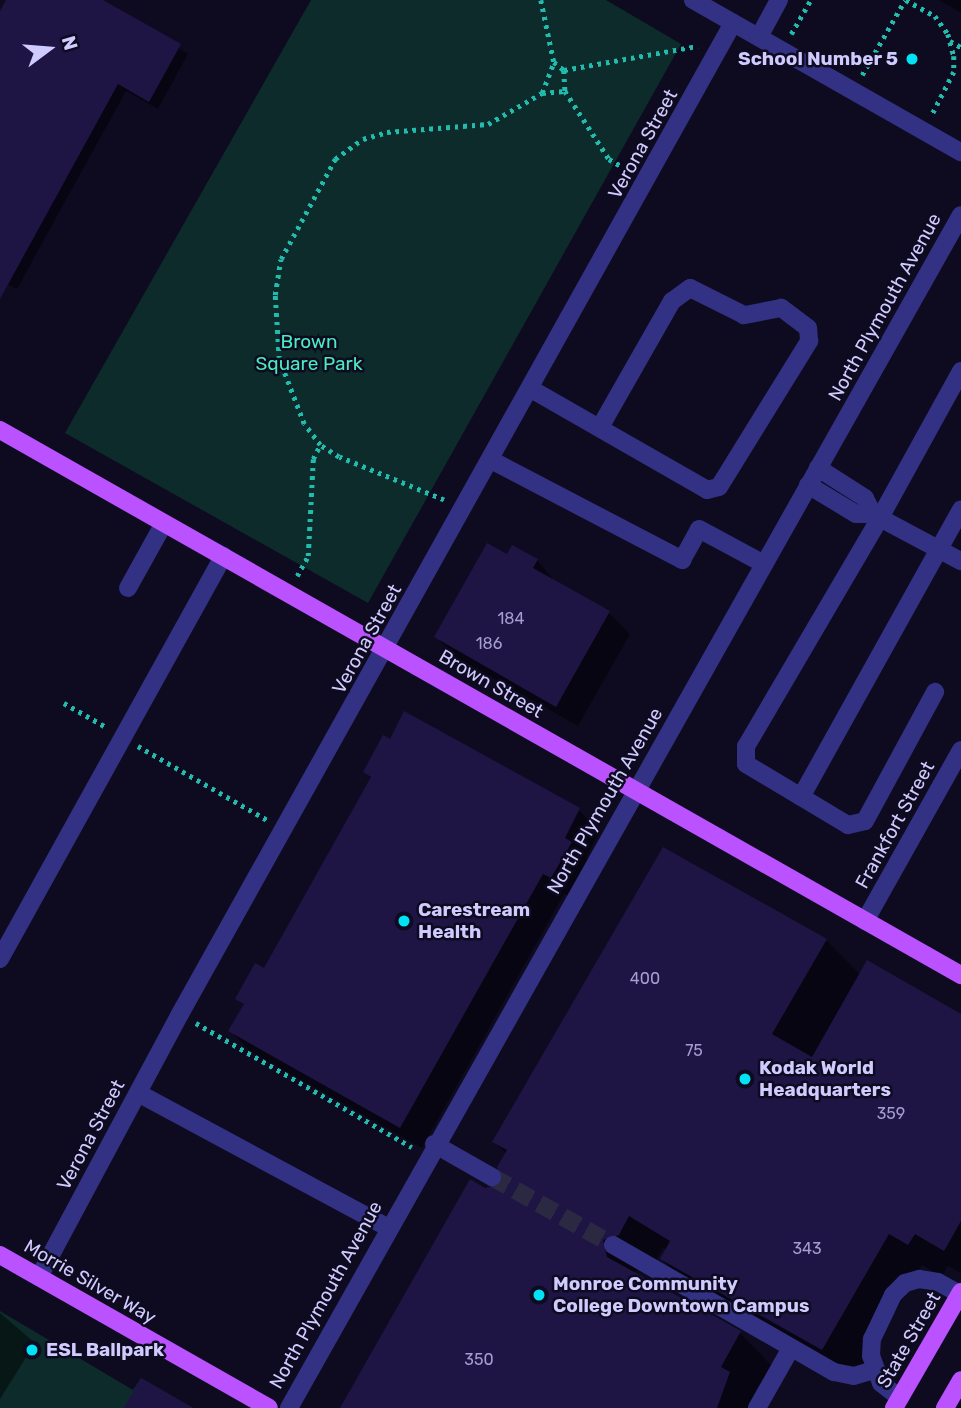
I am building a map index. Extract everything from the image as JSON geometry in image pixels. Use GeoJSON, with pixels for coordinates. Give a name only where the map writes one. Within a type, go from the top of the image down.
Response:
{"type":"FeatureCollection","features":[{"type":"Feature","properties":{"kind":"main road","name":"Brown Street"},"geometry":{"type":"LineString","coordinates":[[0,430],[961,975]]}},
{"type":"Feature","properties":{"kind":"main road","name":"Morrie Silver Way"},"geometry":{"type":"LineString","coordinates":[[0,1255],[269,1408]]}},
{"type":"Feature","properties":{"kind":"main road","name":"State Street"},"geometry":{"type":"LineString","coordinates":[[897,1403],[960,1293]]}},
{"type":"Feature","properties":{"kind":"main road"},"geometry":{"type":"LineString","coordinates":[[945,1408],[961,1380]]}},
{"type":"Feature","properties":{"kind":"street"},"geometry":{"type":"LineString","coordinates":[[694,0],[961,152]]}},
{"type":"Feature","properties":{"kind":"street"},"geometry":{"type":"LineString","coordinates":[[758,37],[779,0]]}},
{"type":"Feature","properties":{"kind":"street","name":"Verona Street"},"geometry":{"type":"LineString","coordinates":[[40,1277],[180,1014],[733,23]]}},
{"type":"Feature","properties":{"kind":"street","name":"North Plymouth Avenue"},"geometry":{"type":"LineString","coordinates":[[289,1408],[430,1150],[961,215]]}},
{"type":"Feature","properties":{"kind":"street"},"geometry":{"type":"LineString","coordinates":[[531,389],[707,490],[719,487],[809,341],[808,328],[781,308],[744,315],[690,288],[672,301],[600,427]]}},
{"type":"Feature","properties":{"kind":"street"},"geometry":{"type":"LineString","coordinates":[[935,692],[865,821],[848,825],[746,764],[746,746],[961,371]]}},
{"type":"Feature","properties":{"kind":"street"},"geometry":{"type":"LineString","coordinates":[[491,460],[682,560],[699,529],[764,564]]}},
{"type":"Feature","properties":{"kind":"street"},"geometry":{"type":"LineString","coordinates":[[818,468],[865,498],[876,516]]}},
{"type":"Feature","properties":{"kind":"street"},"geometry":{"type":"LineString","coordinates":[[808,485],[856,514],[876,516],[961,561]]}},
{"type":"Feature","properties":{"kind":"street"},"geometry":{"type":"LineString","coordinates":[[801,797],[961,509]]}},
{"type":"Feature","properties":{"kind":"street"},"geometry":{"type":"LineString","coordinates":[[128,588],[164,523]]}},
{"type":"Feature","properties":{"kind":"street"},"geometry":{"type":"LineString","coordinates":[[0,959],[223,556]]}},
{"type":"Feature","properties":{"kind":"street","name":"Frankfort Street"},"geometry":{"type":"LineString","coordinates":[[865,920],[961,750]]}},
{"type":"Feature","properties":{"kind":"street"},"geometry":{"type":"LineString","coordinates":[[138,1093],[387,1227]]}},
{"type":"Feature","properties":{"kind":"street"},"geometry":{"type":"LineString","coordinates":[[430,1150],[492,1177]]}},
{"type":"Feature","properties":{"kind":"street"},"geometry":{"type":"LineString","coordinates":[[613,1245],[840,1374],[874,1370]]}},
{"type":"Feature","properties":{"kind":"street"},"geometry":{"type":"LineString","coordinates":[[897,1403],[874,1370],[872,1339],[898,1289],[911,1280],[928,1280],[960,1293]]}},
{"type":"Feature","properties":{"kind":"street"},"geometry":{"type":"LineString","coordinates":[[757,1408],[791,1348]]}},
{"type":"Feature","properties":{"kind":"path"},"geometry":{"type":"LineString","coordinates":[[541,0],[554,62],[542,93]]}},
{"type":"Feature","properties":{"kind":"path"},"geometry":{"type":"LineString","coordinates":[[781,50],[811,0]]}},
{"type":"Feature","properties":{"kind":"path"},"geometry":{"type":"LineString","coordinates":[[853,90],[906,0],[934,16],[950,41],[954,72],[925,131]]}},
{"type":"Feature","properties":{"kind":"path"},"geometry":{"type":"LineString","coordinates":[[950,41],[961,47]]}},
{"type":"Feature","properties":{"kind":"path"},"geometry":{"type":"LineString","coordinates":[[564,70],[706,44]]}},
{"type":"Feature","properties":{"kind":"path"},"geometry":{"type":"LineString","coordinates":[[554,62],[564,70],[565,91],[609,159],[646,180]]}},
{"type":"Feature","properties":{"kind":"path"},"geometry":{"type":"LineString","coordinates":[[463,510],[417,487],[365,469],[320,445],[304,424],[286,384],[276,334],[275,295],[289,237],[335,159],[370,134],[488,124],[542,93],[565,91]]}},
{"type":"Feature","properties":{"kind":"path"},"geometry":{"type":"LineString","coordinates":[[288,593],[309,556],[313,459],[320,445]]}},
{"type":"Feature","properties":{"kind":"path"},"geometry":{"type":"LineString","coordinates":[[64,703],[284,830]]}},
{"type":"Feature","properties":{"kind":"path"},"geometry":{"type":"LineString","coordinates":[[180,1014],[430,1150]]}},
{"type":"Feature","properties":{"kind":"green space","name":"Brown Square Park"},"geometry":{"type":"Polygon","coordinates":[[[311,0],[606,0],[681,44],[368,603],[65,433],[311,0]]]}},
{"type":"Feature","properties":{"kind":"green space","name":"ESL Ballpark"},"geometry":{"type":"Polygon","coordinates":[[[0,1311],[133,1390],[141,1378],[193,1408],[0,1408],[0,1311]]]}},
{"type":"Feature","properties":{"kind":"building"},"geometry":{"type":"Polygon","coordinates":[[[6,0],[103,0],[181,44],[149,102],[118,84],[0,299],[0,11],[6,0]]]}},
{"type":"Feature","properties":{"kind":"building"},"geometry":{"type":"Polygon","coordinates":[[[487,543],[507,554],[512,545],[538,559],[533,568],[610,611],[556,707],[434,637],[487,543]]]}},
{"type":"Feature","properties":{"kind":"building","name":"Carestream Health"},"geometry":{"type":"Polygon","coordinates":[[[404,711],[580,808],[565,838],[572,842],[551,878],[543,874],[400,1128],[228,1031],[244,1004],[235,999],[255,963],[264,968],[371,777],[363,772],[383,735],[390,739],[404,711]]]}},
{"type":"Feature","properties":{"kind":"building","name":"Kodak World Headquarters"},"geometry":{"type":"Polygon","coordinates":[[[663,847],[827,939],[772,1034],[812,1057],[867,960],[961,1014],[961,1221],[944,1251],[915,1234],[908,1245],[889,1234],[822,1350],[660,1259],[670,1241],[629,1216],[619,1235],[603,1240],[607,1257],[741,1331],[721,1367],[730,1372],[717,1408],[340,1408],[470,1179],[485,1188],[501,1183],[497,1167],[507,1150],[492,1142],[663,847]]]}},
{"type":"Feature","properties":{"kind":"building"},"geometry":{"type":"Polygon","coordinates":[[[141,1378],[193,1408],[124,1408],[141,1378]]]}},
{"type":"Feature","properties":{"kind":"tunnel"},"geometry":{"type":"LineString","coordinates":[[492,1177],[613,1245]]}},
{"type":"Feature","properties":{"kind":"place","name":"School Number 5"},"geometry":{"type":"Point","coordinates":[912,59]}},
{"type":"Feature","properties":{"kind":"place","name":"Carestream Health"},"geometry":{"type":"Point","coordinates":[404,921]}},
{"type":"Feature","properties":{"kind":"place","name":"Kodak World Headquarters"},"geometry":{"type":"Point","coordinates":[745,1079]}},
{"type":"Feature","properties":{"kind":"place","name":"Monroe Community College Downtown Campus"},"geometry":{"type":"Point","coordinates":[539,1295]}},
{"type":"Feature","properties":{"kind":"place","name":"ESL Ballpark"},"geometry":{"type":"Point","coordinates":[32,1350]}}]}
